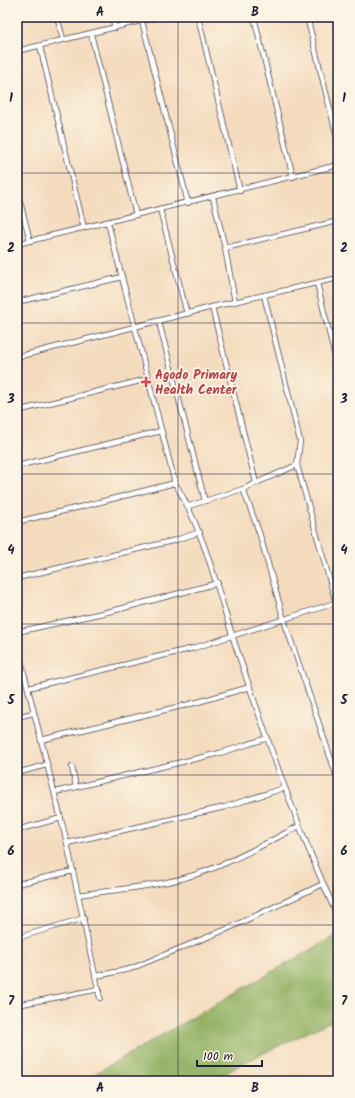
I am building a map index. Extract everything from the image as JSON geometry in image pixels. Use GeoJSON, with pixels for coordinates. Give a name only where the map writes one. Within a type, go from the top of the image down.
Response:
{"type":"FeatureCollection","features":[{"type":"Feature","properties":{"kind":"street"},"geometry":{"type":"LineString","coordinates":[[57,17],[63,40]]}},
{"type":"Feature","properties":{"kind":"street"},"geometry":{"type":"LineString","coordinates":[[112,17],[115,28]]}},
{"type":"Feature","properties":{"kind":"street"},"geometry":{"type":"LineString","coordinates":[[17,51],[157,17]]}},
{"type":"Feature","properties":{"kind":"street"},"geometry":{"type":"LineString","coordinates":[[198,17],[240,191]]}},
{"type":"Feature","properties":{"kind":"street"},"geometry":{"type":"LineString","coordinates":[[254,17],[293,177]]}},
{"type":"Feature","properties":{"kind":"street"},"geometry":{"type":"LineString","coordinates":[[307,17],[338,141]]}},
{"type":"Feature","properties":{"kind":"street"},"geometry":{"type":"LineString","coordinates":[[142,21],[188,203]]}},
{"type":"Feature","properties":{"kind":"street"},"geometry":{"type":"LineString","coordinates":[[91,34],[136,215]]}},
{"type":"Feature","properties":{"kind":"street"},"geometry":{"type":"LineString","coordinates":[[40,46],[84,228]]}},
{"type":"Feature","properties":{"kind":"street"},"geometry":{"type":"LineString","coordinates":[[17,244],[240,191],[338,165]]}},
{"type":"Feature","properties":{"kind":"street"},"geometry":{"type":"LineString","coordinates":[[17,190],[30,241]]}},
{"type":"Feature","properties":{"kind":"street"},"geometry":{"type":"LineString","coordinates":[[213,197],[225,248],[235,302]]}},
{"type":"Feature","properties":{"kind":"street"},"geometry":{"type":"LineString","coordinates":[[160,209],[186,314]]}},
{"type":"Feature","properties":{"kind":"street"},"geometry":{"type":"LineString","coordinates":[[225,248],[338,221]]}},
{"type":"Feature","properties":{"kind":"street"},"geometry":{"type":"LineString","coordinates":[[108,223],[174,483],[189,506],[200,532],[284,788],[338,917]]}},
{"type":"Feature","properties":{"kind":"street"},"geometry":{"type":"LineString","coordinates":[[17,302],[122,277]]}},
{"type":"Feature","properties":{"kind":"street"},"geometry":{"type":"LineString","coordinates":[[17,357],[159,322],[212,307],[338,278]]}},
{"type":"Feature","properties":{"kind":"street"},"geometry":{"type":"LineString","coordinates":[[317,283],[338,369]]}},
{"type":"Feature","properties":{"kind":"street"},"geometry":{"type":"LineString","coordinates":[[264,295],[300,441],[297,465],[338,610]]}},
{"type":"Feature","properties":{"kind":"street"},"geometry":{"type":"LineString","coordinates":[[212,307],[256,483]]}},
{"type":"Feature","properties":{"kind":"street"},"geometry":{"type":"LineString","coordinates":[[159,322],[205,501]]}},
{"type":"Feature","properties":{"kind":"street"},"geometry":{"type":"LineString","coordinates":[[17,412],[148,379]]}},
{"type":"Feature","properties":{"kind":"street"},"geometry":{"type":"LineString","coordinates":[[17,466],[160,431]]}},
{"type":"Feature","properties":{"kind":"street"},"geometry":{"type":"LineString","coordinates":[[189,506],[244,489],[297,465]]}},
{"type":"Feature","properties":{"kind":"street"},"geometry":{"type":"LineString","coordinates":[[17,522],[174,483]]}},
{"type":"Feature","properties":{"kind":"street"},"geometry":{"type":"LineString","coordinates":[[244,489],[259,532],[284,620],[338,780]]}},
{"type":"Feature","properties":{"kind":"street"},"geometry":{"type":"LineString","coordinates":[[17,578],[176,540],[200,532]]}},
{"type":"Feature","properties":{"kind":"street"},"geometry":{"type":"LineString","coordinates":[[17,632],[116,610],[218,584]]}},
{"type":"Feature","properties":{"kind":"street"},"geometry":{"type":"LineString","coordinates":[[28,688],[194,648],[335,603]]}},
{"type":"Feature","properties":{"kind":"street"},"geometry":{"type":"LineString","coordinates":[[17,645],[19,663],[28,688],[46,765],[55,792],[67,843],[100,998]]}},
{"type":"Feature","properties":{"kind":"street"},"geometry":{"type":"LineString","coordinates":[[41,740],[250,688]]}},
{"type":"Feature","properties":{"kind":"street"},"geometry":{"type":"LineString","coordinates":[[17,717],[33,713]]}},
{"type":"Feature","properties":{"kind":"street"},"geometry":{"type":"LineString","coordinates":[[55,792],[220,753],[268,738]]}},
{"type":"Feature","properties":{"kind":"street"},"geometry":{"type":"LineString","coordinates":[[17,773],[46,765]]}},
{"type":"Feature","properties":{"kind":"street"},"geometry":{"type":"LineString","coordinates":[[72,767],[76,787]]}},
{"type":"Feature","properties":{"kind":"street"},"geometry":{"type":"LineString","coordinates":[[67,843],[225,807],[284,788]]}},
{"type":"Feature","properties":{"kind":"street"},"geometry":{"type":"LineString","coordinates":[[17,830],[61,818]]}},
{"type":"Feature","properties":{"kind":"street"},"geometry":{"type":"LineString","coordinates":[[78,895],[186,878],[239,857],[299,826]]}},
{"type":"Feature","properties":{"kind":"street"},"geometry":{"type":"LineString","coordinates":[[17,884],[73,871]]}},
{"type":"Feature","properties":{"kind":"street"},"geometry":{"type":"LineString","coordinates":[[96,976],[130,969],[227,928],[323,884]]}},
{"type":"Feature","properties":{"kind":"street"},"geometry":{"type":"LineString","coordinates":[[17,938],[84,918]]}},
{"type":"Feature","properties":{"kind":"street"},"geometry":{"type":"LineString","coordinates":[[17,1005],[99,989]]}},
{"type":"Feature","properties":{"kind":"green space"},"geometry":{"type":"Polygon","coordinates":[[[338,934],[338,1018],[241,1064],[214,1081],[82,1081],[338,934]]]}},
{"type":"Feature","properties":{"kind":"place","name":"Agodo Primary Health Center"},"geometry":{"type":"Point","coordinates":[146,382]}}]}
